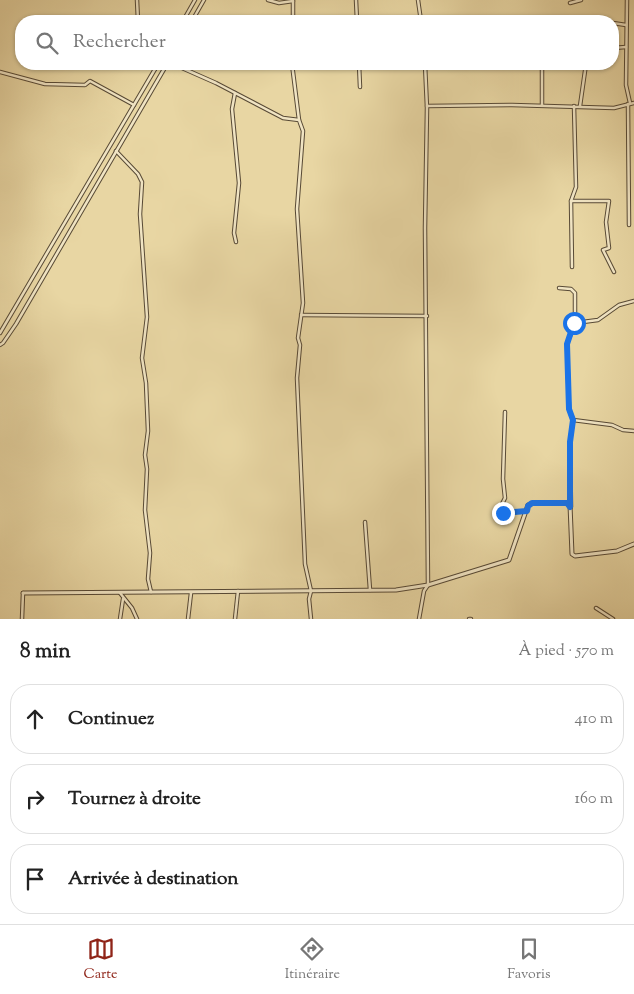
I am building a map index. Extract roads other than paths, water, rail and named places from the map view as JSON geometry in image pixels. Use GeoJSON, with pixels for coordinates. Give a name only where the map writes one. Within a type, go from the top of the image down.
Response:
{"type":"FeatureCollection","features":[{"type":"Feature","properties":{"kind":"street"},"geometry":{"type":"LineString","coordinates":[[137,0],[138,15]]}},
{"type":"Feature","properties":{"kind":"street"},"geometry":{"type":"LineString","coordinates":[[186,15],[195,0]]}},
{"type":"Feature","properties":{"kind":"street"},"geometry":{"type":"LineString","coordinates":[[195,15],[204,0]]}},
{"type":"Feature","properties":{"kind":"street"},"geometry":{"type":"LineString","coordinates":[[268,0],[280,3],[293,0],[293,15]]}},
{"type":"Feature","properties":{"kind":"street"},"geometry":{"type":"LineString","coordinates":[[356,0],[357,15]]}},
{"type":"Feature","properties":{"kind":"street"},"geometry":{"type":"LineString","coordinates":[[418,0],[420,15]]}},
{"type":"Feature","properties":{"kind":"street"},"geometry":{"type":"LineString","coordinates":[[570,3],[581,0]]}},
{"type":"Feature","properties":{"kind":"street"},"geometry":{"type":"LineString","coordinates":[[627,0],[626,85],[631,103],[629,225]]}},
{"type":"Feature","properties":{"kind":"street"},"geometry":{"type":"LineString","coordinates":[[619,24],[626,25]]}},
{"type":"Feature","properties":{"kind":"street"},"geometry":{"type":"LineString","coordinates":[[619,48],[626,47]]}},
{"type":"Feature","properties":{"kind":"street"},"geometry":{"type":"LineString","coordinates":[[0,333],[154,70]]}},
{"type":"Feature","properties":{"kind":"street"},"geometry":{"type":"LineString","coordinates":[[0,344],[4,343],[16,324],[163,70]]}},
{"type":"Feature","properties":{"kind":"street"},"geometry":{"type":"LineString","coordinates":[[187,70],[235,92],[283,118],[299,120]]}},
{"type":"Feature","properties":{"kind":"street"},"geometry":{"type":"LineString","coordinates":[[293,70],[299,120],[303,131],[297,209],[303,303],[298,338],[300,345],[298,392],[305,564],[311,591],[309,599],[311,619]]}},
{"type":"Feature","properties":{"kind":"street"},"geometry":{"type":"LineString","coordinates":[[359,70],[360,87]]}},
{"type":"Feature","properties":{"kind":"street"},"geometry":{"type":"LineString","coordinates":[[419,619],[423,596],[428,585],[427,106],[425,70]]}},
{"type":"Feature","properties":{"kind":"street"},"geometry":{"type":"LineString","coordinates":[[542,70],[542,105]]}},
{"type":"Feature","properties":{"kind":"street"},"geometry":{"type":"LineString","coordinates":[[580,106],[585,70]]}},
{"type":"Feature","properties":{"kind":"street"},"geometry":{"type":"LineString","coordinates":[[0,72],[44,84],[85,85],[90,81],[134,104]]}},
{"type":"Feature","properties":{"kind":"street"},"geometry":{"type":"LineString","coordinates":[[235,92],[232,109],[239,182],[234,233],[236,242]]}},
{"type":"Feature","properties":{"kind":"street"},"geometry":{"type":"LineString","coordinates":[[427,106],[542,105],[614,108],[631,103]]}},
{"type":"Feature","properties":{"kind":"street"},"geometry":{"type":"LineString","coordinates":[[572,267],[570,201],[576,187],[574,106]]}},
{"type":"Feature","properties":{"kind":"street"},"geometry":{"type":"LineString","coordinates":[[116,151],[138,174],[142,182],[140,214],[147,317],[142,358],[146,383],[148,430],[145,455],[147,469],[145,510],[150,553],[148,579],[152,593]]}},
{"type":"Feature","properties":{"kind":"street"},"geometry":{"type":"LineString","coordinates":[[570,201],[609,201],[606,222],[609,248],[603,250],[614,272]]}},
{"type":"Feature","properties":{"kind":"street"},"geometry":{"type":"LineString","coordinates":[[559,288],[571,289],[575,293],[574,323],[567,344],[569,409],[573,420],[570,442],[572,554],[575,556],[617,551],[634,544]]}},
{"type":"Feature","properties":{"kind":"street"},"geometry":{"type":"LineString","coordinates":[[574,323],[598,320],[619,305],[634,301]]}},
{"type":"Feature","properties":{"kind":"street"},"geometry":{"type":"LineString","coordinates":[[301,315],[357,317],[393,314],[427,316]]}},
{"type":"Feature","properties":{"kind":"street"},"geometry":{"type":"LineString","coordinates":[[506,412],[503,479],[505,498],[500,508],[503,513],[527,511]]}},
{"type":"Feature","properties":{"kind":"street"},"geometry":{"type":"LineString","coordinates":[[573,420],[612,424],[623,430],[634,431]]}},
{"type":"Feature","properties":{"kind":"street"},"geometry":{"type":"LineString","coordinates":[[22,619],[23,593],[396,590],[428,585],[509,560],[528,506],[532,503],[567,503],[570,507]]}},
{"type":"Feature","properties":{"kind":"street"},"geometry":{"type":"LineString","coordinates":[[365,522],[370,590]]}},
{"type":"Feature","properties":{"kind":"street"},"geometry":{"type":"LineString","coordinates":[[235,619],[238,591]]}},
{"type":"Feature","properties":{"kind":"street"},"geometry":{"type":"LineString","coordinates":[[120,593],[132,608],[137,619]]}},
{"type":"Feature","properties":{"kind":"street"},"geometry":{"type":"LineString","coordinates":[[188,619],[190,593]]}},
{"type":"Feature","properties":{"kind":"street"},"geometry":{"type":"LineString","coordinates":[[120,619],[123,599]]}},
{"type":"Feature","properties":{"kind":"street"},"geometry":{"type":"LineString","coordinates":[[596,608],[613,619]]}}]}
